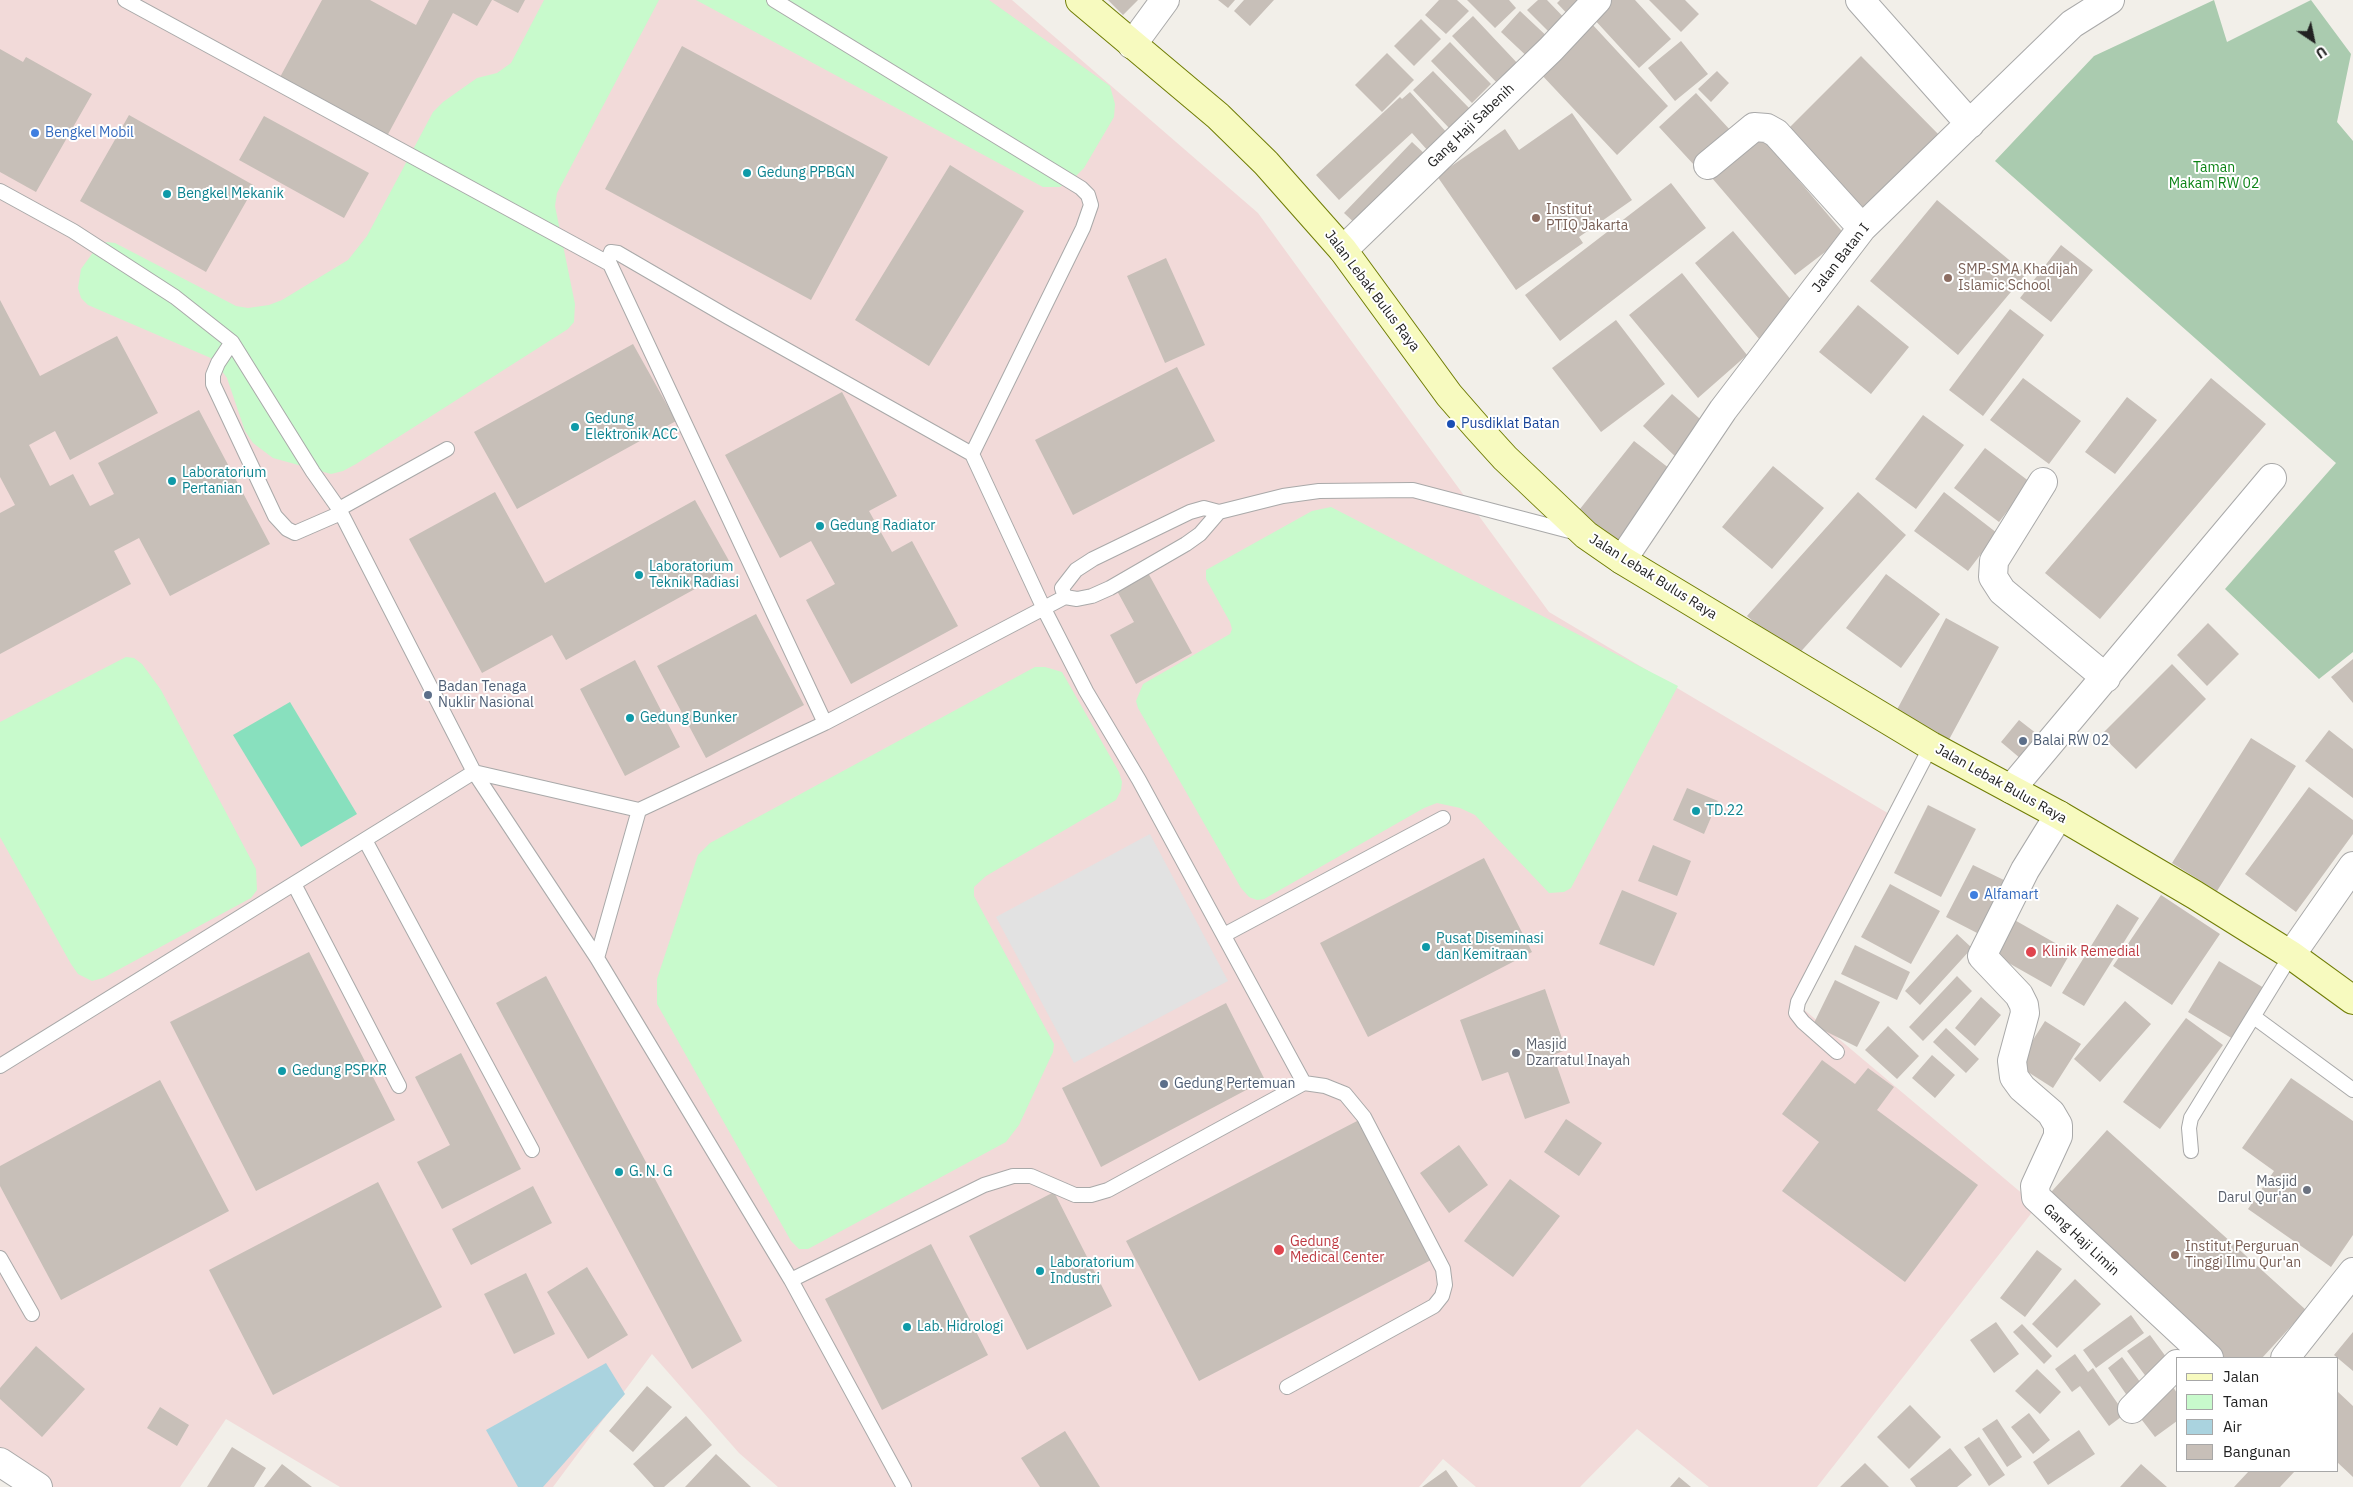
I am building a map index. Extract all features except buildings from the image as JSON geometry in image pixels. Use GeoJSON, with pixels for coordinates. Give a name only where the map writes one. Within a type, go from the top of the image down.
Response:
{"type":"FeatureCollection","features":[{"type":"Feature","properties":{"kind":"main road","name":"Jalan Lebak Bulus Raya"},"geometry":{"type":"LineString","coordinates":[[1080,0],[1245,141],[1343,250],[1449,395],[1505,458],[1586,535],[1622,560],[1931,746],[2059,815],[2291,955],[2353,1000]]}},
{"type":"Feature","properties":{"kind":"street"},"geometry":{"type":"LineString","coordinates":[[1132,45],[1166,0]]}},
{"type":"Feature","properties":{"kind":"street","name":"Gang Haji Sabenih"},"geometry":{"type":"LineString","coordinates":[[1343,250],[1551,49],[1597,0]]}},
{"type":"Feature","properties":{"kind":"street"},"geometry":{"type":"LineString","coordinates":[[1860,0],[1970,124]]}},
{"type":"Feature","properties":{"kind":"street","name":"Jalan Batan I"},"geometry":{"type":"LineString","coordinates":[[1622,560],[1723,410],[1862,228],[2072,24],[2110,0]]}},
{"type":"Feature","properties":{"kind":"street"},"geometry":{"type":"LineString","coordinates":[[1708,165],[1754,127],[1767,128],[1776,133],[1862,228]]}},
{"type":"Feature","properties":{"kind":"street"},"geometry":{"type":"LineString","coordinates":[[2011,789],[2272,478]]}},
{"type":"Feature","properties":{"kind":"street"},"geometry":{"type":"LineString","coordinates":[[2043,482],[1994,560],[1993,577],[2002,591],[2106,678]]}},
{"type":"Feature","properties":{"kind":"street","name":"Gang Haji Limin"},"geometry":{"type":"LineString","coordinates":[[2059,815],[2026,870],[1982,956],[2019,995],[2024,1005],[2025,1013],[2012,1061],[2014,1077],[2022,1088],[2051,1113],[2058,1125],[2058,1136],[2035,1186],[2036,1197],[2191,1356]]}},
{"type":"Feature","properties":{"kind":"street"},"geometry":{"type":"LineString","coordinates":[[2291,955],[2353,866]]}},
{"type":"Feature","properties":{"kind":"street"},"geometry":{"type":"LineString","coordinates":[[2286,1357],[2353,1272]]}},
{"type":"Feature","properties":{"kind":"street"},"geometry":{"type":"LineString","coordinates":[[2132,1409],[2176,1369]]}},
{"type":"Feature","properties":{"kind":"street"},"geometry":{"type":"LineString","coordinates":[[0,1462],[38,1487]]}},
{"type":"Feature","properties":{"kind":"lane"},"geometry":{"type":"LineString","coordinates":[[125,0],[610,264]]}},
{"type":"Feature","properties":{"kind":"lane"},"geometry":{"type":"LineString","coordinates":[[774,0],[1082,188],[1088,196],[1091,205],[1084,228],[972,454]]}},
{"type":"Feature","properties":{"kind":"lane"},"geometry":{"type":"LineString","coordinates":[[0,191],[81,236],[175,297],[232,342],[313,472],[340,511],[474,772],[596,958],[791,1280],[904,1487]]}},
{"type":"Feature","properties":{"kind":"lane"},"geometry":{"type":"LineString","coordinates":[[825,722],[610,264],[609,255],[613,252],[618,253],[728,318],[972,454],[1044,609],[1086,691],[1139,780],[1304,1083]]}},
{"type":"Feature","properties":{"kind":"lane"},"geometry":{"type":"LineString","coordinates":[[232,342],[218,363],[213,375],[213,384],[275,516],[295,533],[340,511],[447,449]]}},
{"type":"Feature","properties":{"kind":"lane"},"geometry":{"type":"LineString","coordinates":[[1064,597],[1062,588],[1068,578],[1092,559],[1190,512],[1204,508],[1219,512],[1283,496],[1319,491],[1413,490],[1586,535]]}},
{"type":"Feature","properties":{"kind":"lane"},"geometry":{"type":"LineString","coordinates":[[0,1066],[474,772],[639,810],[825,722],[1064,597],[1077,599],[1092,596],[1110,588],[1186,544],[1200,534],[1219,512]]}},
{"type":"Feature","properties":{"kind":"lane"},"geometry":{"type":"LineString","coordinates":[[1838,1052],[1803,1022],[1796,1013],[1798,1002],[1931,746]]}},
{"type":"Feature","properties":{"kind":"lane"},"geometry":{"type":"LineString","coordinates":[[596,958],[639,810]]}},
{"type":"Feature","properties":{"kind":"lane"},"geometry":{"type":"LineString","coordinates":[[1224,935],[1443,818]]}},
{"type":"Feature","properties":{"kind":"lane"},"geometry":{"type":"LineString","coordinates":[[365,840],[532,1150]]}},
{"type":"Feature","properties":{"kind":"lane"},"geometry":{"type":"LineString","coordinates":[[294,884],[399,1086]]}},
{"type":"Feature","properties":{"kind":"lane"},"geometry":{"type":"LineString","coordinates":[[2191,1151],[2189,1128],[2191,1118],[2291,955]]}},
{"type":"Feature","properties":{"kind":"lane"},"geometry":{"type":"LineString","coordinates":[[2254,1017],[2353,1090]]}},
{"type":"Feature","properties":{"kind":"lane"},"geometry":{"type":"LineString","coordinates":[[791,1280],[984,1185],[1012,1176],[1031,1176],[1080,1196],[1091,1195],[1108,1190],[1304,1083],[1336,1089],[1346,1094],[1364,1117],[1444,1269],[1445,1286],[1442,1296],[1434,1306],[1287,1387]]}},
{"type":"Feature","properties":{"kind":"lane"},"geometry":{"type":"LineString","coordinates":[[0,1258],[32,1314]]}},
{"type":"Feature","properties":{"kind":"shaded area"},"geometry":{"type":"Polygon","coordinates":[[[0,0],[1012,0],[1258,213],[1549,612],[1896,818],[1795,1002],[2037,1206],[1817,1487],[1709,1487],[1637,1429],[1580,1487],[1476,1487],[1443,1459],[1419,1487],[778,1487],[739,1453],[652,1354],[553,1487],[340,1487],[226,1419],[180,1487],[39,1487],[0,1462],[0,0]]]}},
{"type":"Feature","properties":{"kind":"shaded area"},"geometry":{"type":"Polygon","coordinates":[[[1150,834],[1228,981],[1074,1063],[996,917],[1150,834]]]}},
{"type":"Feature","properties":{"kind":"green space"},"geometry":{"type":"Polygon","coordinates":[[[544,0],[659,0],[557,193],[555,206],[575,304],[574,322],[568,329],[356,464],[343,471],[331,474],[273,458],[253,443],[245,431],[227,378],[213,359],[88,305],[81,298],[78,288],[81,269],[97,247],[107,242],[115,243],[236,306],[248,308],[269,305],[282,300],[348,260],[367,236],[433,112],[443,102],[477,78],[497,73],[511,63],[544,0]]]}},
{"type":"Feature","properties":{"kind":"green space"},"geometry":{"type":"Polygon","coordinates":[[[696,0],[989,0],[1110,86],[1115,104],[1114,117],[1084,168],[1076,176],[1060,187],[1043,187],[696,0]]]}},
{"type":"Feature","properties":{"kind":"green space","name":"Taman Makam RW 02"},"geometry":{"type":"Polygon","coordinates":[[[2214,0],[2227,42],[2311,0],[2351,54],[2337,122],[2353,141],[2353,652],[2319,679],[2225,589],[2336,463],[1995,161],[2094,56],[2214,0]]]}},
{"type":"Feature","properties":{"kind":"green space"},"geometry":{"type":"Polygon","coordinates":[[[1331,507],[1678,686],[1571,888],[1564,892],[1549,893],[1475,815],[1460,808],[1437,803],[1424,808],[1264,899],[1257,900],[1249,897],[1241,888],[1138,708],[1136,701],[1143,684],[1230,634],[1232,629],[1230,622],[1206,579],[1206,570],[1312,511],[1331,507]]]}},
{"type":"Feature","properties":{"kind":"green space"},"geometry":{"type":"Polygon","coordinates":[[[126,657],[134,658],[142,664],[161,690],[256,869],[257,890],[251,898],[103,978],[92,981],[78,974],[71,964],[0,837],[0,722],[126,657]]]}},
{"type":"Feature","properties":{"kind":"green space"},"geometry":{"type":"Polygon","coordinates":[[[1035,667],[1045,667],[1062,672],[1119,772],[1122,782],[1121,790],[1116,800],[986,876],[974,887],[974,896],[1054,1044],[1053,1052],[1019,1125],[1006,1142],[808,1249],[799,1249],[791,1241],[657,1004],[657,979],[698,855],[710,843],[1035,667]]]}},
{"type":"Feature","properties":{"kind":"green space"},"geometry":{"type":"Polygon","coordinates":[[[290,702],[357,814],[301,847],[233,735],[290,702]]]}},
{"type":"Feature","properties":{"kind":"water"},"geometry":{"type":"Polygon","coordinates":[[[606,1363],[625,1394],[543,1487],[518,1487],[486,1430],[606,1363]]]}},
{"type":"Feature","properties":{"kind":"place","name":"Bengkel Mobil"},"geometry":{"type":"Point","coordinates":[35,133]}},
{"type":"Feature","properties":{"kind":"place","name":"Gedung PPBGN"},"geometry":{"type":"Point","coordinates":[747,173]}},
{"type":"Feature","properties":{"kind":"place","name":"Bengkel Mekanik"},"geometry":{"type":"Point","coordinates":[167,194]}},
{"type":"Feature","properties":{"kind":"place","name":"Institut PTIQ Jakarta"},"geometry":{"type":"Point","coordinates":[1536,218]}},
{"type":"Feature","properties":{"kind":"place","name":"SMP-SMA Khadijah Islamic School"},"geometry":{"type":"Point","coordinates":[1948,278]}},
{"type":"Feature","properties":{"kind":"place","name":"Pusdiklat Batan"},"geometry":{"type":"Point","coordinates":[1451,424]}},
{"type":"Feature","properties":{"kind":"place","name":"Gedung Elektronik ACC"},"geometry":{"type":"Point","coordinates":[575,427]}},
{"type":"Feature","properties":{"kind":"place","name":"Laboratorium Pertanian"},"geometry":{"type":"Point","coordinates":[172,481]}},
{"type":"Feature","properties":{"kind":"place","name":"Gedung Radiator"},"geometry":{"type":"Point","coordinates":[820,526]}},
{"type":"Feature","properties":{"kind":"place","name":"Laboratorium Teknik Radiasi"},"geometry":{"type":"Point","coordinates":[639,575]}},
{"type":"Feature","properties":{"kind":"place","name":"Badan Tenaga Nuklir Nasional"},"geometry":{"type":"Point","coordinates":[428,695]}},
{"type":"Feature","properties":{"kind":"place","name":"Gedung Bunker"},"geometry":{"type":"Point","coordinates":[630,718]}},
{"type":"Feature","properties":{"kind":"place","name":"Balai RW 02"},"geometry":{"type":"Point","coordinates":[2023,741]}},
{"type":"Feature","properties":{"kind":"place","name":"TD.22"},"geometry":{"type":"Point","coordinates":[1696,811]}},
{"type":"Feature","properties":{"kind":"place","name":"Alfamart"},"geometry":{"type":"Point","coordinates":[1974,895]}},
{"type":"Feature","properties":{"kind":"place","name":"Pusat Diseminasi dan Kemitraan"},"geometry":{"type":"Point","coordinates":[1426,947]}},
{"type":"Feature","properties":{"kind":"place","name":"Klinik Remedial"},"geometry":{"type":"Point","coordinates":[2031,952]}},
{"type":"Feature","properties":{"kind":"place","name":"Masjid Dzarratul Inayah"},"geometry":{"type":"Point","coordinates":[1516,1053]}},
{"type":"Feature","properties":{"kind":"place","name":"Gedung PSPKR"},"geometry":{"type":"Point","coordinates":[282,1071]}},
{"type":"Feature","properties":{"kind":"place","name":"Gedung Pertemuan"},"geometry":{"type":"Point","coordinates":[1164,1084]}},
{"type":"Feature","properties":{"kind":"place","name":"G. N. G"},"geometry":{"type":"Point","coordinates":[619,1172]}},
{"type":"Feature","properties":{"kind":"place","name":"Masjid Darul Qur'an"},"geometry":{"type":"Point","coordinates":[2307,1190]}},
{"type":"Feature","properties":{"kind":"place","name":"Gedung Medical Center"},"geometry":{"type":"Point","coordinates":[1279,1250]}},
{"type":"Feature","properties":{"kind":"place","name":"Institut Perguruan Tinggi Ilmu Qur'an"},"geometry":{"type":"Point","coordinates":[2175,1255]}},
{"type":"Feature","properties":{"kind":"place","name":"Laboratorium Industri"},"geometry":{"type":"Point","coordinates":[1040,1271]}},
{"type":"Feature","properties":{"kind":"place","name":"Lab. Hidrologi"},"geometry":{"type":"Point","coordinates":[907,1327]}}]}
